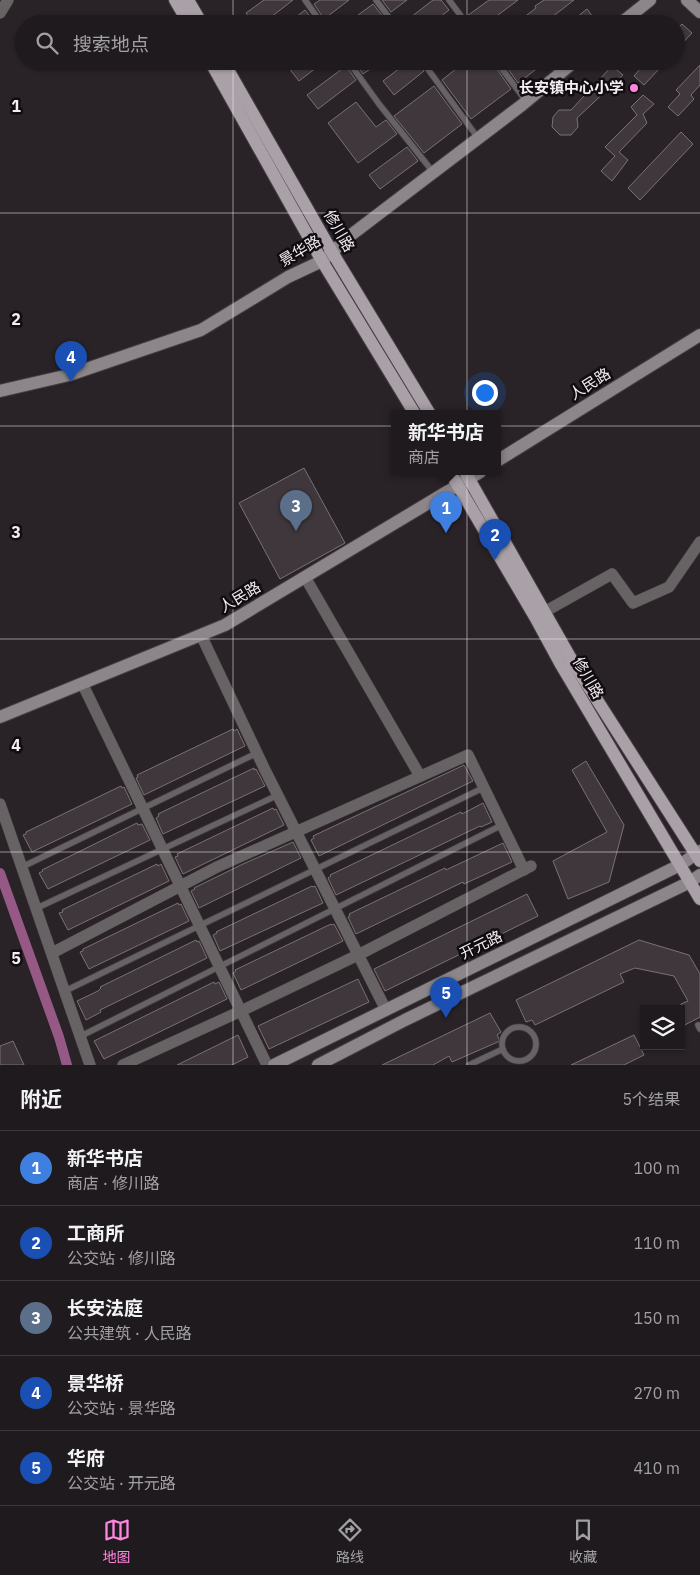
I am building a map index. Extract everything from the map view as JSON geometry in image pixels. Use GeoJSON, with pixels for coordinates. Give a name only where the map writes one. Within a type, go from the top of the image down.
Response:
{"type":"FeatureCollection","features":[{"type":"Feature","properties":{"kind":"main road"},"geometry":{"type":"LineString","coordinates":[[175,0],[183,15]]}},
{"type":"Feature","properties":{"kind":"main road"},"geometry":{"type":"LineString","coordinates":[[188,0],[197,15]]}},
{"type":"Feature","properties":{"kind":"main road","name":"修川路"},"geometry":{"type":"LineString","coordinates":[[215,70],[322,261],[413,410]]}},
{"type":"Feature","properties":{"kind":"main road","name":"修川路"},"geometry":{"type":"LineString","coordinates":[[228,70],[332,252],[428,410]]}},
{"type":"Feature","properties":{"kind":"main road","name":"修川路"},"geometry":{"type":"LineString","coordinates":[[464,479],[540,614],[699,855]]}},
{"type":"Feature","properties":{"kind":"main road","name":"修川路"},"geometry":{"type":"LineString","coordinates":[[540,614],[560,663],[680,865],[695,879],[700,899]]}},
{"type":"Feature","properties":{"kind":"street"},"geometry":{"type":"LineString","coordinates":[[0,13],[8,0]]}},
{"type":"Feature","properties":{"kind":"street"},"geometry":{"type":"LineString","coordinates":[[631,15],[650,0]]}},
{"type":"Feature","properties":{"kind":"street"},"geometry":{"type":"LineString","coordinates":[[687,0],[700,12]]}},
{"type":"Feature","properties":{"kind":"street","name":"景华路"},"geometry":{"type":"LineString","coordinates":[[0,391],[69,374],[201,330],[288,277],[322,261],[351,235],[564,70]]}},
{"type":"Feature","properties":{"kind":"street","name":"人民路"},"geometry":{"type":"LineString","coordinates":[[501,459],[700,335]]}},
{"type":"Feature","properties":{"kind":"street","name":"人民路"},"geometry":{"type":"LineString","coordinates":[[0,717],[225,625],[464,479]]}},
{"type":"Feature","properties":{"kind":"street"},"geometry":{"type":"LineString","coordinates":[[540,614],[612,574],[633,603],[669,588],[700,542]]}},
{"type":"Feature","properties":{"kind":"street"},"geometry":{"type":"LineString","coordinates":[[305,577],[420,776]]}},
{"type":"Feature","properties":{"kind":"street"},"geometry":{"type":"LineString","coordinates":[[201,635],[257,753],[386,1010]]}},
{"type":"Feature","properties":{"kind":"street"},"geometry":{"type":"LineString","coordinates":[[82,683],[267,1065]]}},
{"type":"Feature","properties":{"kind":"street"},"geometry":{"type":"LineString","coordinates":[[52,953],[218,867],[468,755],[502,825],[527,868],[358,955],[122,1065]]}},
{"type":"Feature","properties":{"kind":"street"},"geometry":{"type":"LineString","coordinates":[[0,804],[90,1065]]}},
{"type":"Feature","properties":{"kind":"street","name":"开元路"},"geometry":{"type":"LineString","coordinates":[[274,1065],[699,855]]}},
{"type":"Feature","properties":{"kind":"street"},"geometry":{"type":"LineString","coordinates":[[318,1065],[695,879]]}},
{"type":"Feature","properties":{"kind":"lane"},"geometry":{"type":"LineString","coordinates":[[305,0],[316,15]]}},
{"type":"Feature","properties":{"kind":"lane"},"geometry":{"type":"LineString","coordinates":[[376,0],[387,15]]}},
{"type":"Feature","properties":{"kind":"lane"},"geometry":{"type":"LineString","coordinates":[[449,0],[460,15]]}},
{"type":"Feature","properties":{"kind":"lane"},"geometry":{"type":"LineString","coordinates":[[354,70],[433,172]]}},
{"type":"Feature","properties":{"kind":"lane"},"geometry":{"type":"LineString","coordinates":[[429,70],[478,138]]}},
{"type":"Feature","properties":{"kind":"lane"},"geometry":{"type":"LineString","coordinates":[[503,70],[526,101]]}},
{"type":"Feature","properties":{"kind":"lane"},"geometry":{"type":"LineString","coordinates":[[22,867],[257,753]]}},
{"type":"Feature","properties":{"kind":"lane"},"geometry":{"type":"LineString","coordinates":[[65,991],[484,788]]}},
{"type":"Feature","properties":{"kind":"lane"},"geometry":{"type":"LineString","coordinates":[[37,908],[278,794]]}},
{"type":"Feature","properties":{"kind":"lane"},"geometry":{"type":"LineString","coordinates":[[81,1036],[502,825]]}},
{"type":"Feature","properties":{"kind":"lane"},"geometry":{"type":"LineString","coordinates":[[513,1028],[525,1028],[534,1035],[536,1040],[532,1056],[522,1061],[511,1060],[503,1049],[502,1040],[504,1035],[513,1028]]}},
{"type":"Feature","properties":{"kind":"lane"},"geometry":{"type":"LineString","coordinates":[[469,1065],[503,1049]]}},
{"type":"Feature","properties":{"kind":"building"},"geometry":{"type":"Polygon","coordinates":[[[264,0],[293,0],[274,15],[247,15],[246,13],[264,0]]]}},
{"type":"Feature","properties":{"kind":"building"},"geometry":{"type":"Polygon","coordinates":[[[320,0],[349,0],[329,15],[321,15],[314,4],[320,0]]]}},
{"type":"Feature","properties":{"kind":"building"},"geometry":{"type":"Polygon","coordinates":[[[382,0],[407,0],[391,12],[382,0]]]}},
{"type":"Feature","properties":{"kind":"building"},"geometry":{"type":"Polygon","coordinates":[[[433,0],[441,0],[449,10],[443,15],[414,15],[433,0]]]}},
{"type":"Feature","properties":{"kind":"building"},"geometry":{"type":"Polygon","coordinates":[[[489,0],[518,0],[498,15],[468,15],[489,0]]]}},
{"type":"Feature","properties":{"kind":"building"},"geometry":{"type":"Polygon","coordinates":[[[544,0],[574,0],[555,15],[527,15],[536,8],[535,6],[544,0]]]}},
{"type":"Feature","properties":{"kind":"building"},"geometry":{"type":"Polygon","coordinates":[[[373,4],[382,15],[358,15],[373,4]]]}},
{"type":"Feature","properties":{"kind":"building"},"geometry":{"type":"Polygon","coordinates":[[[587,9],[591,15],[579,15],[587,9]]]}},
{"type":"Feature","properties":{"kind":"building"},"geometry":{"type":"Polygon","coordinates":[[[305,10],[309,15],[299,15],[305,10]]]}},
{"type":"Feature","properties":{"kind":"building"},"geometry":{"type":"Polygon","coordinates":[[[685,27],[692,33],[685,40],[685,27]]]}},
{"type":"Feature","properties":{"kind":"building"},"geometry":{"type":"Polygon","coordinates":[[[700,65],[700,85],[691,95],[694,99],[678,116],[668,107],[680,94],[676,90],[700,65]]]}},
{"type":"Feature","properties":{"kind":"building"},"geometry":{"type":"Polygon","coordinates":[[[290,70],[313,70],[299,81],[290,70]]]}},
{"type":"Feature","properties":{"kind":"building"},"geometry":{"type":"Polygon","coordinates":[[[341,70],[349,70],[356,80],[318,109],[307,95],[341,70]]]}},
{"type":"Feature","properties":{"kind":"building"},"geometry":{"type":"Polygon","coordinates":[[[360,70],[369,70],[363,74],[360,70]]]}},
{"type":"Feature","properties":{"kind":"building"},"geometry":{"type":"Polygon","coordinates":[[[397,70],[424,71],[394,95],[383,81],[397,70]]]}},
{"type":"Feature","properties":{"kind":"building"},"geometry":{"type":"Polygon","coordinates":[[[455,70],[497,70],[511,89],[471,119],[442,80],[455,70]]]}},
{"type":"Feature","properties":{"kind":"building"},"geometry":{"type":"Polygon","coordinates":[[[509,70],[535,70],[518,83],[509,70]]]}},
{"type":"Feature","properties":{"kind":"building"},"geometry":{"type":"Polygon","coordinates":[[[608,70],[617,70],[623,75],[577,118],[578,127],[571,135],[560,135],[552,127],[553,117],[559,110],[571,110],[608,70]]]}},
{"type":"Feature","properties":{"kind":"building"},"geometry":{"type":"Polygon","coordinates":[[[639,70],[658,70],[644,85],[634,76],[639,70]]]}},
{"type":"Feature","properties":{"kind":"building"},"geometry":{"type":"Polygon","coordinates":[[[434,86],[462,124],[424,153],[394,116],[434,86]]]}},
{"type":"Feature","properties":{"kind":"building"},"geometry":{"type":"Polygon","coordinates":[[[643,95],[654,104],[643,114],[647,123],[619,152],[628,160],[612,181],[601,171],[615,156],[605,147],[637,115],[631,107],[643,95]]]}},
{"type":"Feature","properties":{"kind":"building"},"geometry":{"type":"Polygon","coordinates":[[[356,102],[376,127],[386,120],[397,134],[358,163],[328,123],[356,102]]]}},
{"type":"Feature","properties":{"kind":"building"},"geometry":{"type":"Polygon","coordinates":[[[681,132],[693,144],[640,200],[628,188],[681,132]]]}},
{"type":"Feature","properties":{"kind":"building"},"geometry":{"type":"Polygon","coordinates":[[[407,147],[418,161],[380,189],[369,175],[407,147]]]}},
{"type":"Feature","properties":{"kind":"building"},"geometry":{"type":"Polygon","coordinates":[[[304,468],[345,543],[280,579],[239,503],[304,468]]]}},
{"type":"Feature","properties":{"kind":"building"},"geometry":{"type":"Polygon","coordinates":[[[233,729],[234,731],[237,729],[245,746],[144,795],[136,778],[138,777],[137,775],[233,729]]]}},
{"type":"Feature","properties":{"kind":"building"},"geometry":{"type":"Polygon","coordinates":[[[586,761],[624,825],[609,882],[568,899],[553,861],[607,832],[572,770],[586,761]]]}},
{"type":"Feature","properties":{"kind":"building"},"geometry":{"type":"Polygon","coordinates":[[[464,765],[473,781],[319,856],[311,840],[314,838],[313,836],[464,765]]]}},
{"type":"Feature","properties":{"kind":"building"},"geometry":{"type":"Polygon","coordinates":[[[254,768],[265,786],[163,834],[156,818],[159,816],[158,814],[254,768]]]}},
{"type":"Feature","properties":{"kind":"building"},"geometry":{"type":"Polygon","coordinates":[[[121,786],[122,788],[124,787],[132,804],[32,852],[23,835],[26,832],[121,786]]]}},
{"type":"Feature","properties":{"kind":"building"},"geometry":{"type":"Polygon","coordinates":[[[483,803],[492,822],[336,895],[328,878],[330,875],[483,803]]]}},
{"type":"Feature","properties":{"kind":"building"},"geometry":{"type":"Polygon","coordinates":[[[273,808],[274,810],[276,809],[284,825],[183,874],[175,857],[178,856],[177,854],[273,808]]]}},
{"type":"Feature","properties":{"kind":"building"},"geometry":{"type":"Polygon","coordinates":[[[137,823],[138,825],[142,824],[150,840],[48,889],[39,873],[42,870],[137,823]]]}},
{"type":"Feature","properties":{"kind":"building"},"geometry":{"type":"Polygon","coordinates":[[[293,842],[301,858],[199,908],[191,891],[194,888],[293,842]]]}},
{"type":"Feature","properties":{"kind":"building"},"geometry":{"type":"Polygon","coordinates":[[[503,843],[512,862],[464,884],[463,882],[356,934],[348,917],[350,916],[349,914],[445,868],[446,870],[503,843]]]}},
{"type":"Feature","properties":{"kind":"building"},"geometry":{"type":"Polygon","coordinates":[[[157,864],[158,866],[161,864],[169,881],[68,930],[59,913],[63,912],[62,910],[157,864]]]}},
{"type":"Feature","properties":{"kind":"building"},"geometry":{"type":"Polygon","coordinates":[[[315,886],[323,903],[220,951],[213,935],[216,932],[315,886]]]}},
{"type":"Feature","properties":{"kind":"building"},"geometry":{"type":"Polygon","coordinates":[[[527,894],[538,916],[385,991],[374,969],[527,894]]]}},
{"type":"Feature","properties":{"kind":"building"},"geometry":{"type":"Polygon","coordinates":[[[178,903],[179,905],[181,904],[189,921],[89,969],[80,952],[83,949],[178,903]]]}},
{"type":"Feature","properties":{"kind":"building"},"geometry":{"type":"Polygon","coordinates":[[[334,924],[343,941],[241,990],[233,973],[235,970],[334,924]]]}},
{"type":"Feature","properties":{"kind":"building"},"geometry":{"type":"Polygon","coordinates":[[[196,940],[197,942],[199,941],[207,958],[100,1010],[101,1012],[86,1020],[77,1001],[98,991],[100,987],[196,940]]]}},
{"type":"Feature","properties":{"kind":"building"},"geometry":{"type":"Polygon","coordinates":[[[639,940],[689,955],[700,974],[700,1017],[685,1025],[685,1005],[681,1004],[688,1001],[674,976],[635,968],[620,974],[624,982],[535,1025],[532,1020],[526,1022],[516,1000],[639,940]]]}},
{"type":"Feature","properties":{"kind":"building"},"geometry":{"type":"Polygon","coordinates":[[[358,979],[369,1002],[269,1049],[258,1026],[358,979]]]}},
{"type":"Feature","properties":{"kind":"building"},"geometry":{"type":"Polygon","coordinates":[[[214,982],[215,984],[219,982],[227,999],[104,1059],[94,1041],[214,982]]]}},
{"type":"Feature","properties":{"kind":"building"},"geometry":{"type":"Polygon","coordinates":[[[490,1013],[501,1032],[497,1035],[500,1041],[452,1062],[449,1056],[433,1065],[382,1065],[490,1013]]]}},
{"type":"Feature","properties":{"kind":"building"},"geometry":{"type":"Polygon","coordinates":[[[238,1035],[248,1057],[232,1065],[177,1065],[238,1035]]]}},
{"type":"Feature","properties":{"kind":"building"},"geometry":{"type":"Polygon","coordinates":[[[634,1035],[644,1055],[624,1065],[571,1065],[634,1035]]]}},
{"type":"Feature","properties":{"kind":"building"},"geometry":{"type":"Polygon","coordinates":[[[13,1041],[24,1065],[0,1065],[0,1046],[13,1041]]]}},
{"type":"Feature","properties":{"kind":"waterway"},"geometry":{"type":"LineString","coordinates":[[0,873],[59,1037],[67,1065]]}},
{"type":"Feature","properties":{"kind":"place","name":"长安镇中心小学"},"geometry":{"type":"Point","coordinates":[634,88]}},
{"type":"Feature","properties":{"kind":"place","name":"景华桥"},"geometry":{"type":"Point","coordinates":[71,382]}},
{"type":"Feature","properties":{"kind":"place","name":"长安法庭"},"geometry":{"type":"Point","coordinates":[296,531]}},
{"type":"Feature","properties":{"kind":"place","name":"新华书店"},"geometry":{"type":"Point","coordinates":[446,533]}},
{"type":"Feature","properties":{"kind":"place","name":"工商所"},"geometry":{"type":"Point","coordinates":[495,560]}},
{"type":"Feature","properties":{"kind":"place","name":"华府"},"geometry":{"type":"Point","coordinates":[446,1018]}}]}
